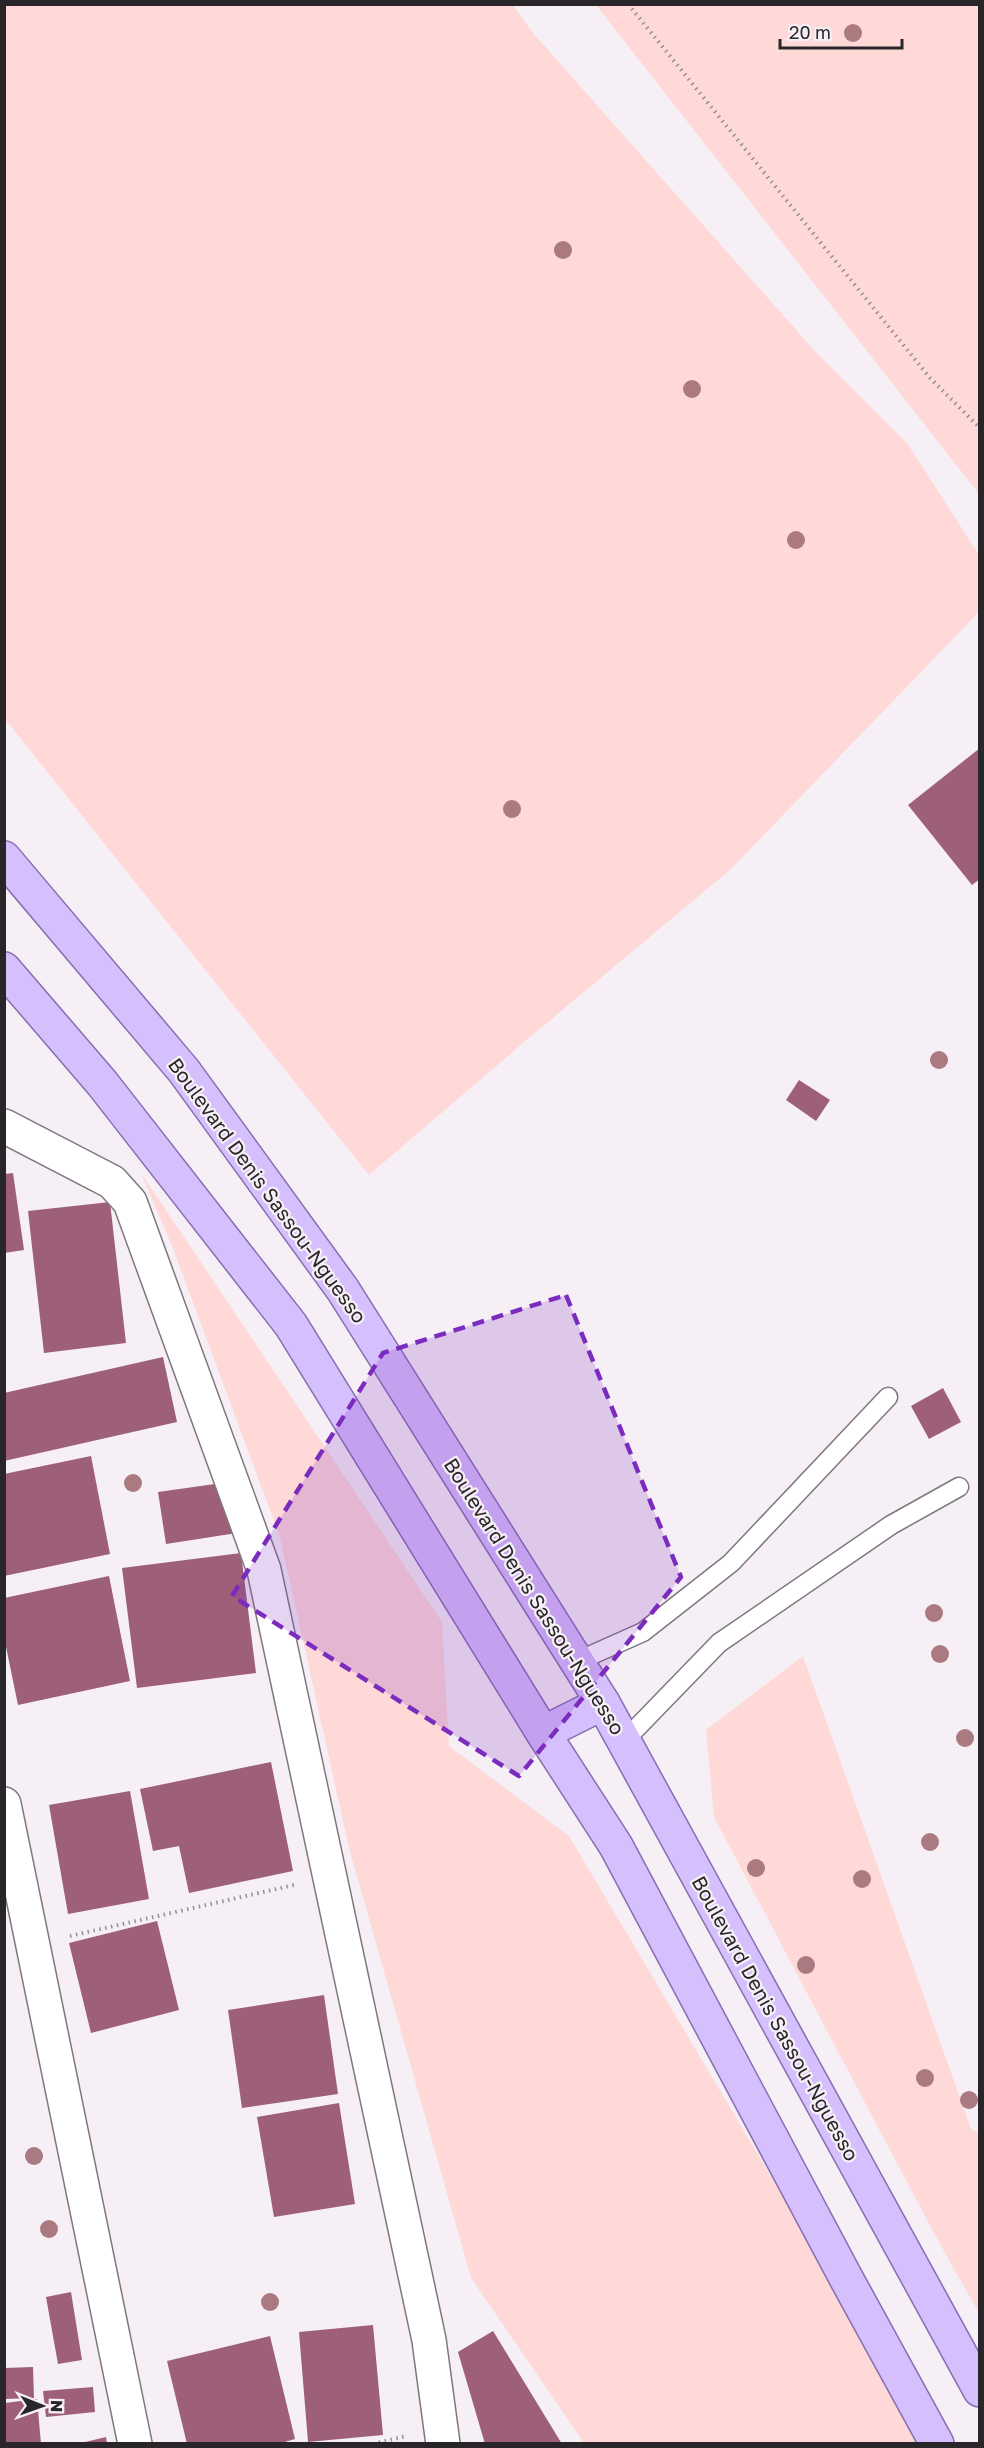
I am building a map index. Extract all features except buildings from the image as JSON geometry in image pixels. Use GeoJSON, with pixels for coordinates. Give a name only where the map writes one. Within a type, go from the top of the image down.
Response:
{"type":"FeatureCollection","features":[{"type":"Feature","properties":{"kind":"main road","name":"Boulevard Denis Sassou-Nguesso"},"geometry":{"type":"LineString","coordinates":[[4,858],[184,1071],[343,1290],[603,1703],[980,2390]]}},
{"type":"Feature","properties":{"kind":"main road"},"geometry":{"type":"LineString","coordinates":[[4,969],[102,1083],[291,1325],[543,1733],[616,1846],[937,2444]]}},
{"type":"Feature","properties":{"kind":"main road"},"geometry":{"type":"LineString","coordinates":[[543,1733],[603,1703]]}},
{"type":"Feature","properties":{"kind":"street"},"geometry":{"type":"LineString","coordinates":[[4,1126],[112,1182],[130,1202],[264,1570],[429,2340],[443,2444]]}},
{"type":"Feature","properties":{"kind":"street"},"geometry":{"type":"LineString","coordinates":[[4,1804],[135,2444]]}},
{"type":"Feature","properties":{"kind":"lane"},"geometry":{"type":"LineString","coordinates":[[578,1661],[643,1632],[731,1563],[888,1397]]}},
{"type":"Feature","properties":{"kind":"lane"},"geometry":{"type":"LineString","coordinates":[[624,1741],[719,1643],[891,1525],[959,1486]]}},
{"type":"Feature","properties":{"kind":"path"},"geometry":{"type":"LineString","coordinates":[[628,4],[930,378],[980,428]]}},
{"type":"Feature","properties":{"kind":"path"},"geometry":{"type":"LineString","coordinates":[[33,1945],[329,1876]]}},
{"type":"Feature","properties":{"kind":"highlighted area"},"geometry":{"type":"Polygon","coordinates":[[[566,1295],[681,1577],[519,1776],[232,1596],[383,1353],[566,1295]]]}},
{"type":"Feature","properties":{"kind":"shaded area"},"geometry":{"type":"Polygon","coordinates":[[[5,4],[513,5],[533,33],[813,349],[907,443],[979,555],[979,612],[730,870],[369,1175],[5,719],[5,4]]]}},
{"type":"Feature","properties":{"kind":"shaded area"},"geometry":{"type":"Polygon","coordinates":[[[596,5],[979,5],[979,494],[596,5]]]}},
{"type":"Feature","properties":{"kind":"shaded area"},"geometry":{"type":"Polygon","coordinates":[[[141,1173],[442,1622],[449,1746],[569,1836],[929,2443],[584,2443],[471,2278],[349,1848],[280,1537],[172,1246],[141,1173]]]}},
{"type":"Feature","properties":{"kind":"shaded area"},"geometry":{"type":"Polygon","coordinates":[[[803,1656],[971,2129],[979,2133],[979,2313],[935,2235],[714,1817],[706,1730],[803,1656]]]}}]}
